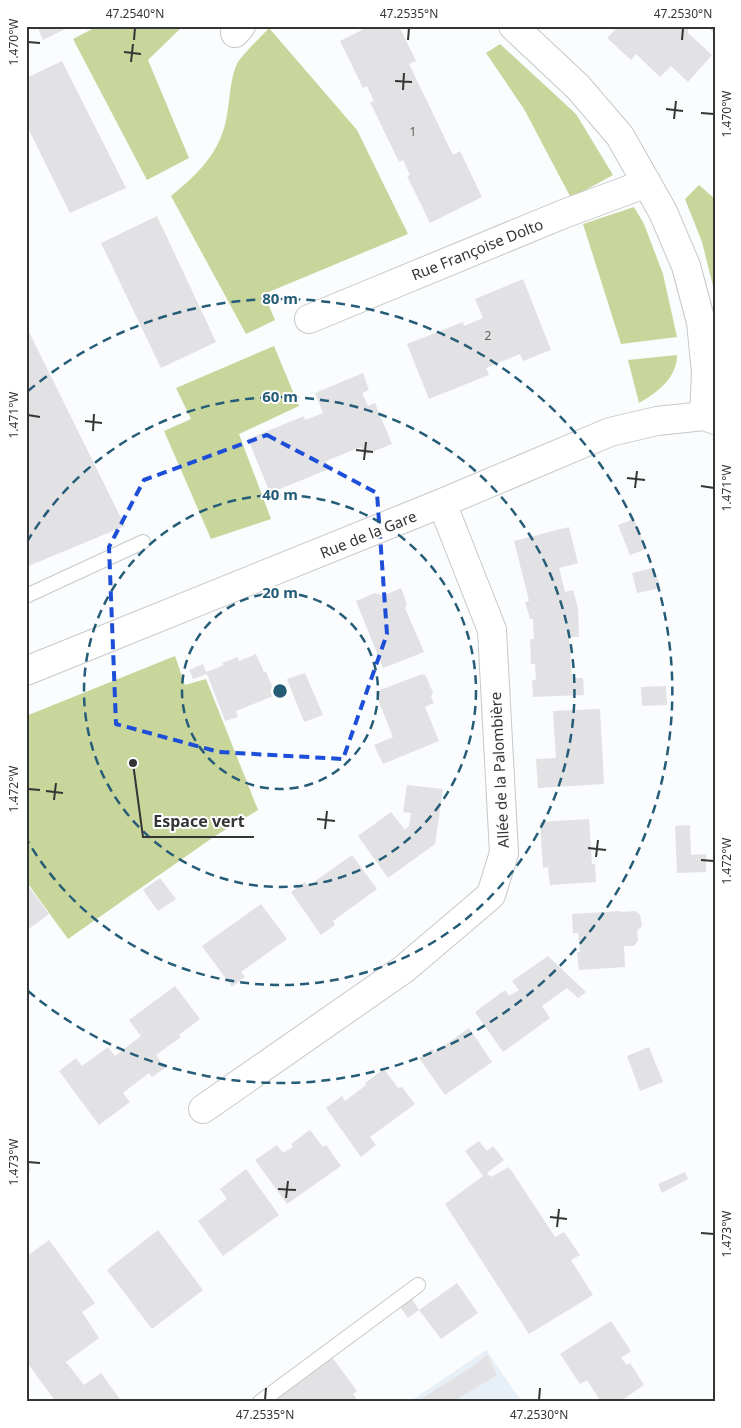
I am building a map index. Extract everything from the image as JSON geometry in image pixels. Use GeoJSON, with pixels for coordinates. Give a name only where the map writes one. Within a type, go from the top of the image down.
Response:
{"type":"FeatureCollection","features":[{"type":"Feature","properties":{"kind":"street"},"geometry":{"type":"LineString","coordinates":[[513,26],[578,87],[620,136],[664,212],[686,266],[701,322],[710,418]]}},
{"type":"Feature","properties":{"kind":"street","name":"Rue Françoise Dolto"},"geometry":{"type":"LineString","coordinates":[[310,319],[566,213],[647,183]]}},
{"type":"Feature","properties":{"kind":"street","name":"Rue de la Gare"},"geometry":{"type":"LineString","coordinates":[[26,671],[442,504],[610,432],[657,422],[710,418]]}},
{"type":"Feature","properties":{"kind":"street","name":"Allée de la Palombière"},"geometry":{"type":"LineString","coordinates":[[203,1109],[404,969],[491,895],[504,854],[492,630],[442,504]]}},
{"type":"Feature","properties":{"kind":"lane"},"geometry":{"type":"LineString","coordinates":[[26,596],[143,542]]}},
{"type":"Feature","properties":{"kind":"lane"},"geometry":{"type":"LineString","coordinates":[[260,1402],[418,1285]]}},
{"type":"Feature","properties":{"kind":"highlighted area"},"geometry":{"type":"Polygon","coordinates":[[[267,435],[377,493],[387,634],[343,759],[219,752],[116,724],[109,547],[144,480],[267,435]]]}},
{"type":"Feature","properties":{"kind":"shaded area"},"geometry":{"type":"Polygon","coordinates":[[[486,1350],[522,1402],[409,1402],[486,1350]]]}},
{"type":"Feature","properties":{"kind":"green space"},"geometry":{"type":"Polygon","coordinates":[[[98,26],[183,26],[148,60],[189,158],[147,180],[73,39],[98,26]]]}},
{"type":"Feature","properties":{"kind":"green space"},"geometry":{"type":"Polygon","coordinates":[[[269,28],[357,130],[408,234],[264,294],[275,320],[246,334],[171,196],[191,179],[214,151],[224,128],[232,78],[236,66],[246,52],[269,28]]]}},
{"type":"Feature","properties":{"kind":"green space"},"geometry":{"type":"Polygon","coordinates":[[[500,44],[576,114],[613,175],[571,198],[524,109],[486,53],[500,44]]]}},
{"type":"Feature","properties":{"kind":"green space"},"geometry":{"type":"Polygon","coordinates":[[[699,185],[715,199],[715,294],[702,242],[685,199],[699,185]]]}},
{"type":"Feature","properties":{"kind":"green space"},"geometry":{"type":"Polygon","coordinates":[[[634,207],[644,224],[663,274],[677,337],[621,344],[583,224],[634,207]]]}},
{"type":"Feature","properties":{"kind":"green space"},"geometry":{"type":"Polygon","coordinates":[[[274,346],[299,406],[239,434],[271,519],[211,539],[164,431],[191,419],[176,388],[274,346]]]}},
{"type":"Feature","properties":{"kind":"green space"},"geometry":{"type":"Polygon","coordinates":[[[677,355],[674,371],[670,378],[653,395],[639,403],[628,360],[677,355]]]}},
{"type":"Feature","properties":{"kind":"green space"},"geometry":{"type":"Polygon","coordinates":[[[175,656],[185,685],[206,679],[258,810],[215,836],[68,939],[26,881],[26,716],[175,656]]]}},
{"type":"Feature","properties":{"kind":"building"},"geometry":{"type":"Polygon","coordinates":[[[37,26],[71,26],[43,40],[37,26]]]}},
{"type":"Feature","properties":{"kind":"building"},"geometry":{"type":"Polygon","coordinates":[[[370,26],[399,26],[416,61],[409,64],[453,155],[460,151],[482,197],[430,223],[407,176],[410,175],[403,160],[399,162],[370,102],[374,101],[367,86],[363,88],[340,41],[370,26]]]}},
{"type":"Feature","properties":{"kind":"building"},"geometry":{"type":"Polygon","coordinates":[[[613,26],[686,26],[688,33],[712,55],[688,82],[671,66],[660,77],[636,54],[631,60],[607,38],[616,29],[613,26]]]}},
{"type":"Feature","properties":{"kind":"building"},"geometry":{"type":"Polygon","coordinates":[[[708,26],[715,26],[715,36],[708,26]]]}},
{"type":"Feature","properties":{"kind":"building"},"geometry":{"type":"Polygon","coordinates":[[[62,61],[126,188],[70,213],[26,124],[26,78],[62,61]]]}},
{"type":"Feature","properties":{"kind":"building"},"geometry":{"type":"Polygon","coordinates":[[[157,216],[216,342],[161,368],[101,243],[157,216]]]}},
{"type":"Feature","properties":{"kind":"building"},"geometry":{"type":"Polygon","coordinates":[[[523,279],[551,350],[523,361],[520,354],[486,368],[489,375],[429,399],[407,344],[463,322],[464,326],[483,318],[475,299],[523,279]]]}},
{"type":"Feature","properties":{"kind":"building"},"geometry":{"type":"Polygon","coordinates":[[[26,326],[125,526],[26,567],[26,326]]]}},
{"type":"Feature","properties":{"kind":"building"},"geometry":{"type":"Polygon","coordinates":[[[363,373],[369,390],[362,393],[368,406],[375,403],[392,444],[364,455],[361,447],[326,461],[329,469],[270,493],[248,439],[304,416],[305,420],[323,413],[315,393],[363,373]]]}},
{"type":"Feature","properties":{"kind":"building"},"geometry":{"type":"Polygon","coordinates":[[[634,519],[646,549],[630,555],[618,525],[634,519]]]}},
{"type":"Feature","properties":{"kind":"building"},"geometry":{"type":"Polygon","coordinates":[[[569,527],[578,563],[559,568],[565,592],[573,590],[578,608],[579,637],[569,637],[572,678],[583,678],[584,695],[533,697],[532,680],[536,680],[535,664],[531,664],[530,639],[534,639],[533,619],[530,619],[525,602],[529,601],[514,541],[569,527]]]}},
{"type":"Feature","properties":{"kind":"building"},"geometry":{"type":"Polygon","coordinates":[[[653,568],[661,588],[637,593],[632,573],[653,568]]]}},
{"type":"Feature","properties":{"kind":"building"},"geometry":{"type":"Polygon","coordinates":[[[401,588],[407,604],[405,608],[424,652],[383,668],[356,601],[375,593],[383,596],[401,588]]]}},
{"type":"Feature","properties":{"kind":"building"},"geometry":{"type":"Polygon","coordinates":[[[256,654],[276,695],[236,711],[238,717],[225,721],[207,674],[193,679],[189,670],[203,664],[206,672],[238,657],[239,661],[256,654]]]}},
{"type":"Feature","properties":{"kind":"building"},"geometry":{"type":"Polygon","coordinates":[[[305,673],[323,715],[304,722],[287,679],[305,673]]]}},
{"type":"Feature","properties":{"kind":"building"},"geometry":{"type":"Polygon","coordinates":[[[422,674],[426,676],[433,693],[431,697],[434,703],[425,707],[439,741],[383,764],[374,745],[393,737],[375,692],[422,674]]]}},
{"type":"Feature","properties":{"kind":"building"},"geometry":{"type":"Polygon","coordinates":[[[666,686],[667,705],[642,706],[641,687],[666,686]]]}},
{"type":"Feature","properties":{"kind":"building"},"geometry":{"type":"Polygon","coordinates":[[[600,709],[604,784],[538,788],[536,759],[556,758],[553,711],[600,709]]]}},
{"type":"Feature","properties":{"kind":"building"},"geometry":{"type":"Polygon","coordinates":[[[407,785],[443,789],[435,844],[388,878],[358,836],[391,812],[405,830],[409,826],[411,813],[403,812],[407,785]]]}},
{"type":"Feature","properties":{"kind":"building"},"geometry":{"type":"Polygon","coordinates":[[[589,819],[592,864],[595,864],[596,882],[550,885],[548,867],[543,868],[540,822],[589,819]]]}},
{"type":"Feature","properties":{"kind":"building"},"geometry":{"type":"Polygon","coordinates":[[[690,825],[691,855],[706,854],[706,872],[677,873],[675,826],[690,825]]]}},
{"type":"Feature","properties":{"kind":"building"},"geometry":{"type":"Polygon","coordinates":[[[352,855],[377,889],[333,921],[335,925],[321,935],[291,892],[305,882],[308,886],[352,855]]]}},
{"type":"Feature","properties":{"kind":"building"},"geometry":{"type":"Polygon","coordinates":[[[160,878],[176,899],[158,911],[143,890],[160,878]]]}},
{"type":"Feature","properties":{"kind":"building"},"geometry":{"type":"Polygon","coordinates":[[[26,883],[49,914],[26,931],[26,883]]]}},
{"type":"Feature","properties":{"kind":"building"},"geometry":{"type":"Polygon","coordinates":[[[261,904],[287,939],[241,972],[245,977],[232,987],[202,946],[261,904]]]}},
{"type":"Feature","properties":{"kind":"building"},"geometry":{"type":"Polygon","coordinates":[[[636,911],[640,915],[642,926],[637,931],[638,941],[634,946],[624,946],[625,967],[579,970],[577,952],[580,952],[578,933],[573,933],[572,914],[636,911]]]}},
{"type":"Feature","properties":{"kind":"building"},"geometry":{"type":"Polygon","coordinates":[[[548,956],[586,992],[578,998],[567,988],[542,1006],[550,1018],[503,1052],[475,1012],[505,990],[509,996],[519,990],[512,981],[548,956]]]}},
{"type":"Feature","properties":{"kind":"building"},"geometry":{"type":"Polygon","coordinates":[[[175,986],[200,1019],[179,1035],[181,1037],[156,1055],[165,1068],[152,1077],[149,1073],[123,1093],[130,1102],[99,1125],[59,1071],[76,1058],[82,1066],[108,1047],[115,1056],[141,1036],[129,1020],[175,986]]]}},
{"type":"Feature","properties":{"kind":"building"},"geometry":{"type":"Polygon","coordinates":[[[469,1028],[492,1062],[445,1095],[419,1058],[432,1049],[435,1052],[469,1028]]]}},
{"type":"Feature","properties":{"kind":"building"},"geometry":{"type":"Polygon","coordinates":[[[649,1047],[663,1082],[640,1091],[627,1056],[649,1047]]]}},
{"type":"Feature","properties":{"kind":"building"},"geometry":{"type":"Polygon","coordinates":[[[384,1069],[398,1088],[402,1087],[415,1104],[370,1137],[376,1145],[361,1157],[326,1108],[342,1096],[345,1101],[384,1069]]]}},
{"type":"Feature","properties":{"kind":"building"},"geometry":{"type":"Polygon","coordinates":[[[310,1130],[323,1147],[326,1145],[341,1166],[287,1204],[255,1160],[277,1145],[283,1153],[293,1147],[291,1144],[310,1130]]]}},
{"type":"Feature","properties":{"kind":"building"},"geometry":{"type":"Polygon","coordinates":[[[479,1141],[487,1151],[493,1146],[504,1160],[487,1173],[491,1177],[509,1167],[555,1237],[564,1232],[580,1255],[571,1260],[593,1295],[529,1334],[445,1204],[483,1176],[465,1151],[479,1141]]]}},
{"type":"Feature","properties":{"kind":"building"},"geometry":{"type":"Polygon","coordinates":[[[26,1163],[31,1170],[26,1174],[26,1163]]]}},
{"type":"Feature","properties":{"kind":"building"},"geometry":{"type":"Polygon","coordinates":[[[246,1169],[279,1215],[223,1256],[198,1221],[227,1199],[220,1189],[246,1169]]]}},
{"type":"Feature","properties":{"kind":"building"},"geometry":{"type":"Polygon","coordinates":[[[685,1172],[688,1179],[662,1193],[658,1184],[685,1172]]]}},
{"type":"Feature","properties":{"kind":"building"},"geometry":{"type":"Polygon","coordinates":[[[158,1230],[203,1290],[152,1329],[107,1270],[158,1230]]]}},
{"type":"Feature","properties":{"kind":"building"},"geometry":{"type":"Polygon","coordinates":[[[49,1240],[95,1303],[82,1312],[99,1338],[66,1362],[84,1385],[101,1373],[122,1402],[56,1402],[26,1361],[26,1257],[49,1240]]]}},
{"type":"Feature","properties":{"kind":"building"},"geometry":{"type":"Polygon","coordinates":[[[457,1283],[478,1313],[441,1339],[419,1310],[457,1283]]]}},
{"type":"Feature","properties":{"kind":"building"},"geometry":{"type":"Polygon","coordinates":[[[412,1299],[419,1310],[408,1318],[400,1307],[412,1299]]]}},
{"type":"Feature","properties":{"kind":"building"},"geometry":{"type":"Polygon","coordinates":[[[611,1321],[631,1351],[621,1358],[627,1365],[630,1363],[644,1385],[619,1402],[601,1402],[587,1380],[580,1384],[560,1354],[611,1321]]]}},
{"type":"Feature","properties":{"kind":"building"},"geometry":{"type":"Polygon","coordinates":[[[487,1354],[497,1375],[452,1402],[416,1402],[475,1365],[487,1354]]]}},
{"type":"Feature","properties":{"kind":"building"},"geometry":{"type":"Polygon","coordinates":[[[332,1357],[357,1391],[353,1394],[359,1402],[271,1402],[332,1357]]]}},
{"type":"Feature","properties":{"kind":"place","name":"Espace vert"},"geometry":{"type":"Point","coordinates":[133,763]}}]}
